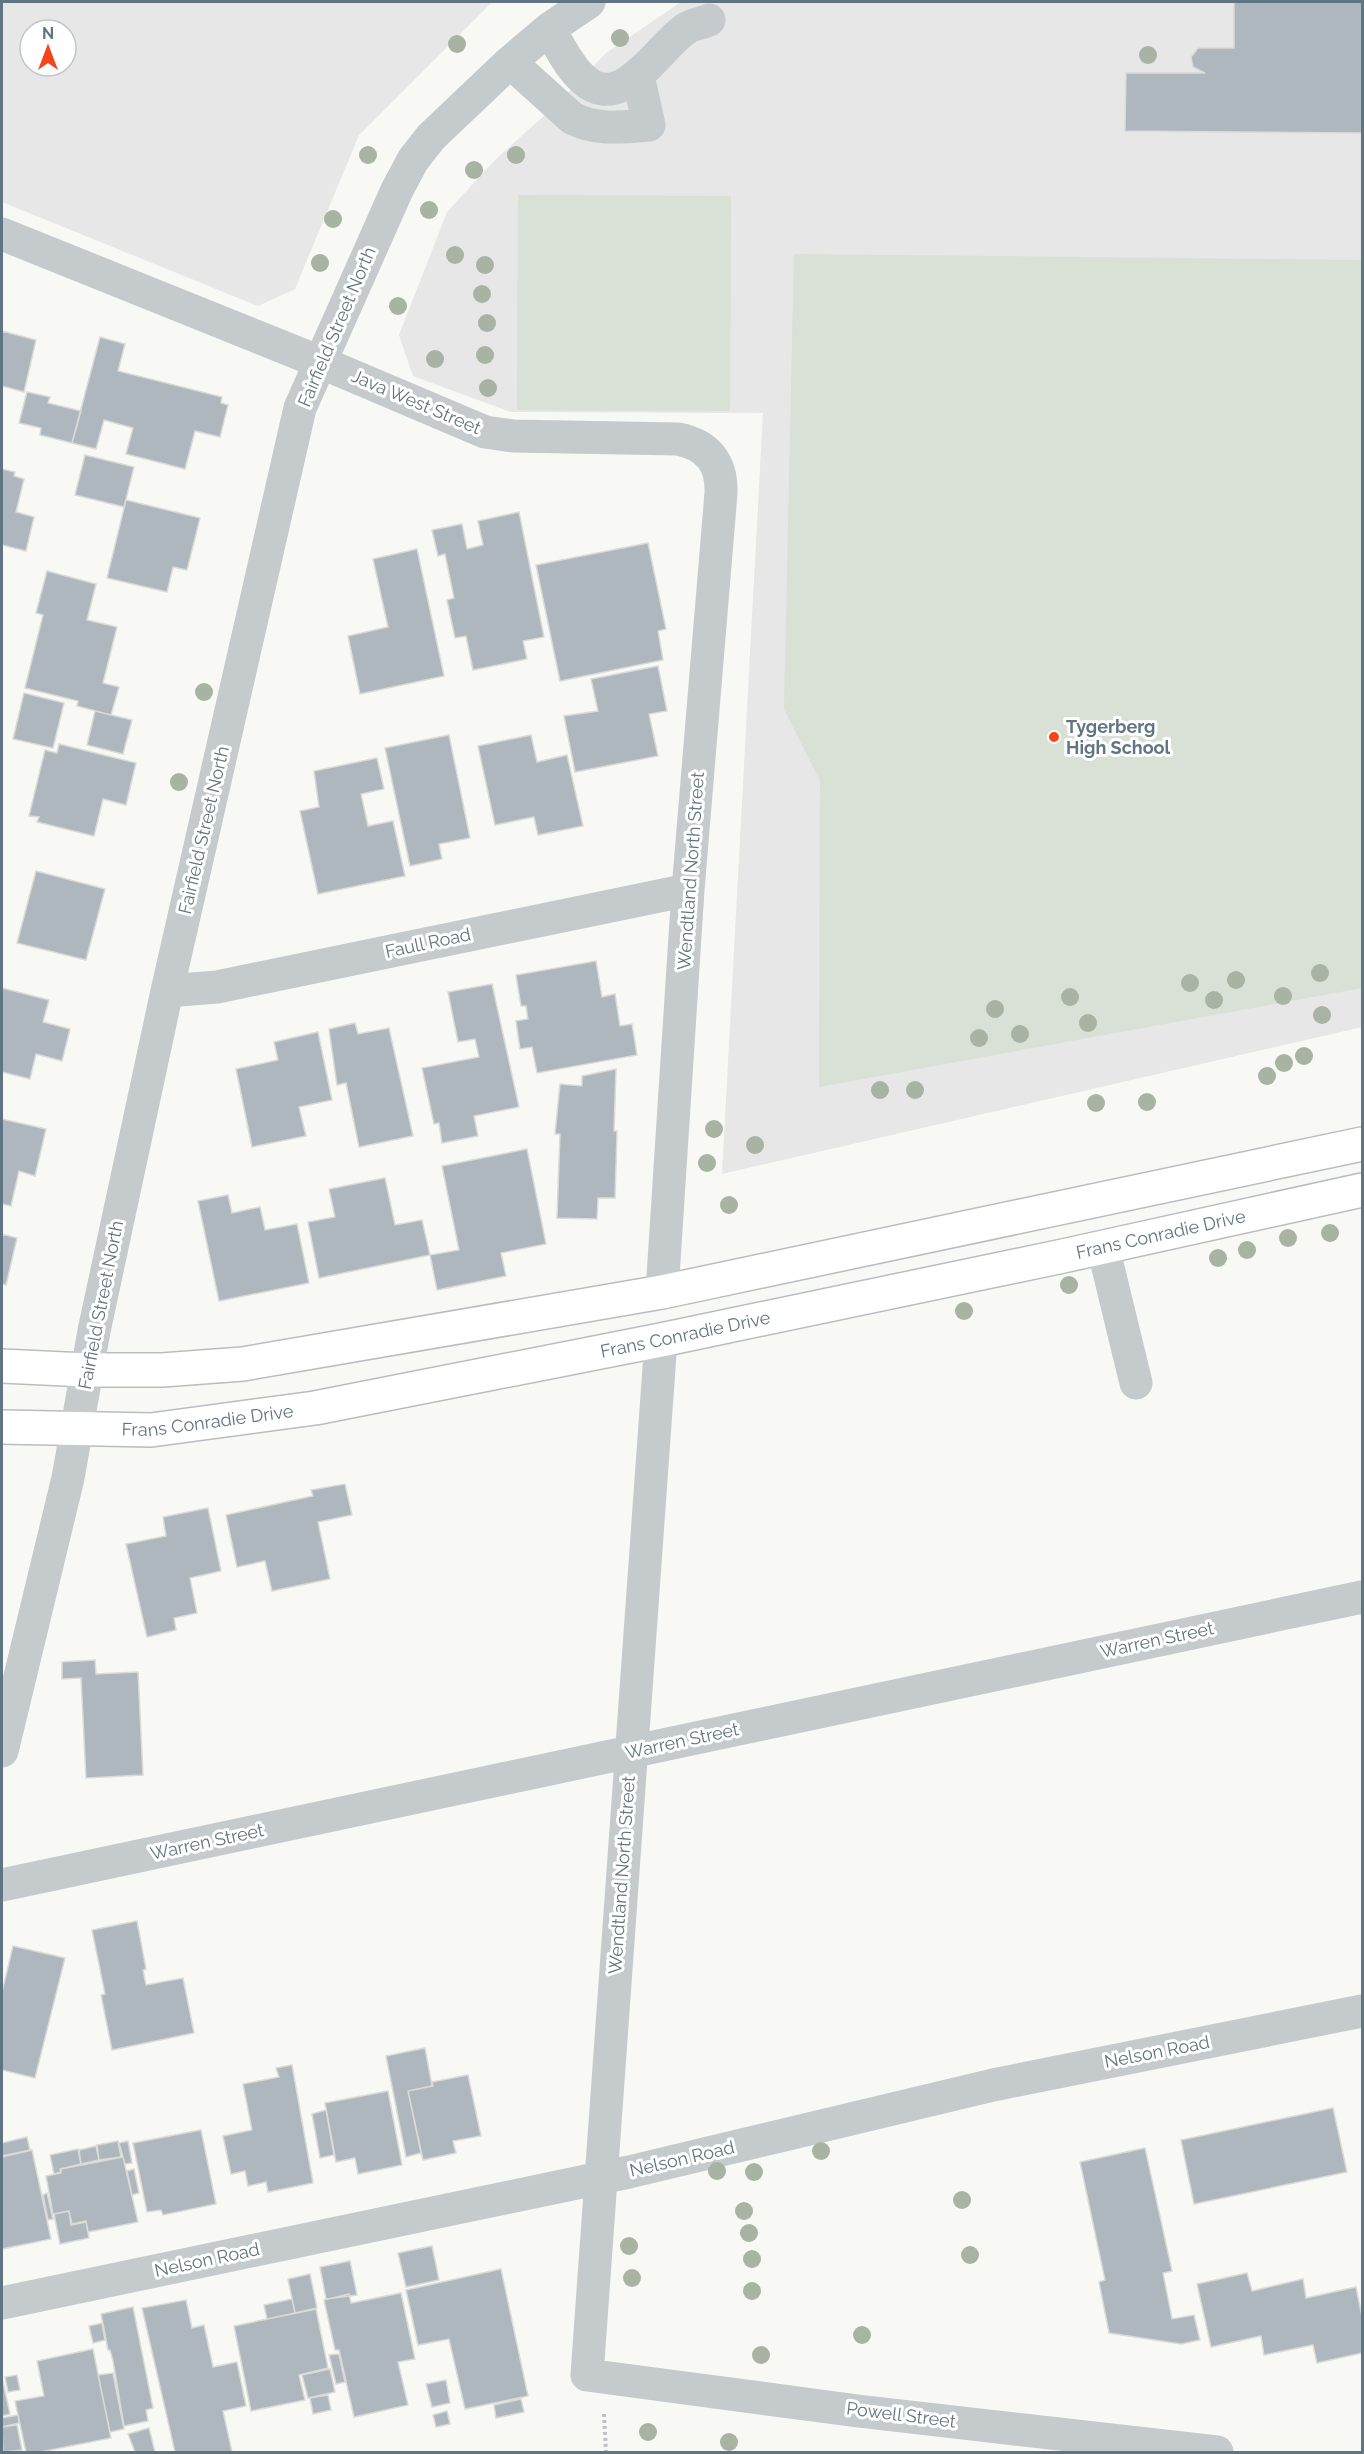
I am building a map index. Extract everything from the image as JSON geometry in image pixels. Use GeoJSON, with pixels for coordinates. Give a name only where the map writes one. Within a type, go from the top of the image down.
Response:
{"type":"FeatureCollection","features":[{"type":"Feature","properties":{"kind":"main road"},"geometry":{"type":"LineString","coordinates":[[2,1366],[86,1370],[162,1370],[243,1364],[662,1292],[1362,1144]]}},
{"type":"Feature","properties":{"kind":"main road","name":"Frans Conradie Drive"},"geometry":{"type":"LineString","coordinates":[[2,1427],[151,1430],[315,1408],[661,1340],[1362,1190]]}},
{"type":"Feature","properties":{"kind":"street","name":"Fairfield Street North"},"geometry":{"type":"LineString","coordinates":[[2,1751],[68,1478],[86,1370],[167,991],[300,408],[397,189],[413,160],[431,137],[510,62],[549,29],[589,2]]}},
{"type":"Feature","properties":{"kind":"street"},"geometry":{"type":"LineString","coordinates":[[549,29],[581,78],[590,85],[610,88],[638,76],[688,27],[710,20]]}},
{"type":"Feature","properties":{"kind":"street"},"geometry":{"type":"LineString","coordinates":[[510,62],[572,118],[584,125],[617,127],[649,125],[638,76]]}},
{"type":"Feature","properties":{"kind":"street","name":"Java West Street"},"geometry":{"type":"LineString","coordinates":[[2,234],[321,362],[485,432],[513,436],[678,439],[697,444],[710,453]]}},
{"type":"Feature","properties":{"kind":"street","name":"Wendtland North Street"},"geometry":{"type":"LineString","coordinates":[[662,1292],[688,890],[721,481],[719,470],[710,453]]}},
{"type":"Feature","properties":{"kind":"street","name":"Faull Road"},"geometry":{"type":"LineString","coordinates":[[167,991],[217,987],[688,890]]}},
{"type":"Feature","properties":{"kind":"street"},"geometry":{"type":"LineString","coordinates":[[1103,1247],[1136,1383]]}},
{"type":"Feature","properties":{"kind":"street","name":"Wendtland North Street"},"geometry":{"type":"LineString","coordinates":[[586,2374],[661,1340]]}},
{"type":"Feature","properties":{"kind":"street","name":"Warren Street"},"geometry":{"type":"LineString","coordinates":[[2,1885],[1362,1597]]}},
{"type":"Feature","properties":{"kind":"street","name":"Nelson Road"},"geometry":{"type":"LineString","coordinates":[[2,2304],[599,2178],[993,2085],[1362,2010]]}},
{"type":"Feature","properties":{"kind":"street","name":"Powell Street"},"geometry":{"type":"LineString","coordinates":[[586,2374],[858,2411],[1217,2452]]}},
{"type":"Feature","properties":{"kind":"path"},"geometry":{"type":"LineString","coordinates":[[603,2408],[606,2452]]}},
{"type":"Feature","properties":{"kind":"shaded area"},"geometry":{"type":"Polygon","coordinates":[[[2,2],[492,2],[359,135],[295,289],[258,306],[2,202],[2,2]]]}},
{"type":"Feature","properties":{"kind":"shaded area","name":"Tygerberg High School"},"geometry":{"type":"Polygon","coordinates":[[[681,2],[1362,2],[1362,1027],[722,1174],[763,413],[511,412],[413,376],[399,335],[447,212],[495,160],[557,104],[606,53],[681,2]]]}},
{"type":"Feature","properties":{"kind":"shaded area"},"geometry":{"type":"Polygon","coordinates":[[[518,195],[731,196],[730,411],[517,410],[518,195]]]}},
{"type":"Feature","properties":{"kind":"shaded area"},"geometry":{"type":"Polygon","coordinates":[[[794,254],[1362,260],[1362,988],[819,1087],[820,781],[784,709],[794,254]]]}},
{"type":"Feature","properties":{"kind":"building"},"geometry":{"type":"Polygon","coordinates":[[[1234,2],[1362,2],[1362,133],[1125,131],[1126,73],[1205,73],[1193,67],[1191,57],[1198,48],[1234,48],[1234,2]]]}},
{"type":"Feature","properties":{"kind":"building"},"geometry":{"type":"Polygon","coordinates":[[[2,331],[36,340],[24,392],[2,386],[2,331]]]}},
{"type":"Feature","properties":{"kind":"building"},"geometry":{"type":"Polygon","coordinates":[[[100,337],[125,344],[118,371],[222,397],[221,403],[228,405],[220,437],[195,431],[185,469],[126,454],[133,428],[104,420],[96,449],[72,443],[100,337]]]}},
{"type":"Feature","properties":{"kind":"building"},"geometry":{"type":"Polygon","coordinates":[[[27,392],[50,397],[48,403],[81,411],[72,443],[40,435],[41,428],[19,423],[27,392]]]}},
{"type":"Feature","properties":{"kind":"building"},"geometry":{"type":"Polygon","coordinates":[[[85,455],[134,467],[124,507],[75,495],[85,455]]]}},
{"type":"Feature","properties":{"kind":"building"},"geometry":{"type":"Polygon","coordinates":[[[2,469],[15,472],[14,476],[24,479],[16,512],[34,517],[26,551],[2,545],[2,469]]]}},
{"type":"Feature","properties":{"kind":"building"},"geometry":{"type":"Polygon","coordinates":[[[126,500],[200,518],[187,570],[173,567],[167,592],[107,578],[126,500]]]}},
{"type":"Feature","properties":{"kind":"building"},"geometry":{"type":"Polygon","coordinates":[[[519,512],[544,637],[523,641],[527,659],[473,670],[466,636],[455,638],[447,600],[454,598],[445,554],[438,556],[432,530],[462,524],[467,549],[483,545],[478,521],[519,512]]]}},
{"type":"Feature","properties":{"kind":"building"},"geometry":{"type":"Polygon","coordinates":[[[648,543],[666,629],[658,631],[663,660],[560,681],[536,565],[648,543]]]}},
{"type":"Feature","properties":{"kind":"building"},"geometry":{"type":"Polygon","coordinates":[[[417,549],[444,676],[360,694],[348,636],[388,627],[373,559],[417,549]]]}},
{"type":"Feature","properties":{"kind":"building"},"geometry":{"type":"Polygon","coordinates":[[[47,571],[96,584],[87,620],[117,627],[103,683],[119,687],[111,715],[77,706],[78,701],[25,688],[43,615],[36,613],[47,571]]]}},
{"type":"Feature","properties":{"kind":"building"},"geometry":{"type":"Polygon","coordinates":[[[658,666],[667,711],[649,714],[658,756],[575,772],[564,716],[598,711],[591,679],[658,666]]]}},
{"type":"Feature","properties":{"kind":"building"},"geometry":{"type":"Polygon","coordinates":[[[24,693],[64,703],[53,748],[13,739],[24,693]]]}},
{"type":"Feature","properties":{"kind":"building"},"geometry":{"type":"Polygon","coordinates":[[[95,711],[132,720],[123,754],[87,745],[95,711]]]}},
{"type":"Feature","properties":{"kind":"building"},"geometry":{"type":"Polygon","coordinates":[[[449,735],[470,838],[439,844],[442,859],[410,866],[385,748],[449,735]]]}},
{"type":"Feature","properties":{"kind":"building"},"geometry":{"type":"Polygon","coordinates":[[[531,735],[537,762],[567,755],[583,826],[538,835],[534,817],[495,825],[478,746],[531,735]]]}},
{"type":"Feature","properties":{"kind":"building"},"geometry":{"type":"Polygon","coordinates":[[[59,744],[136,763],[126,805],[103,799],[94,836],[37,822],[39,817],[29,816],[45,750],[57,753],[59,744]]]}},
{"type":"Feature","properties":{"kind":"building"},"geometry":{"type":"Polygon","coordinates":[[[377,758],[384,789],[361,794],[368,826],[393,821],[405,876],[318,894],[300,811],[319,807],[314,771],[377,758]]]}},
{"type":"Feature","properties":{"kind":"building"},"geometry":{"type":"Polygon","coordinates":[[[36,871],[105,889],[86,960],[17,943],[36,871]]]}},
{"type":"Feature","properties":{"kind":"building"},"geometry":{"type":"Polygon","coordinates":[[[596,961],[602,997],[615,994],[620,1026],[632,1024],[637,1055],[537,1073],[532,1047],[520,1049],[516,1021],[528,1019],[526,1006],[521,1006],[516,975],[596,961]]]}},
{"type":"Feature","properties":{"kind":"building"},"geometry":{"type":"Polygon","coordinates":[[[492,984],[519,1107],[474,1116],[478,1136],[442,1143],[439,1123],[434,1124],[422,1068],[479,1057],[475,1039],[458,1042],[448,992],[492,984]]]}},
{"type":"Feature","properties":{"kind":"building"},"geometry":{"type":"Polygon","coordinates":[[[2,988],[49,1000],[43,1022],[70,1029],[62,1061],[36,1054],[30,1079],[2,1072],[2,988]]]}},
{"type":"Feature","properties":{"kind":"building"},"geometry":{"type":"Polygon","coordinates":[[[355,1023],[358,1034],[389,1028],[413,1136],[359,1147],[346,1083],[337,1085],[329,1029],[355,1023]]]}},
{"type":"Feature","properties":{"kind":"building"},"geometry":{"type":"Polygon","coordinates":[[[318,1032],[332,1100],[299,1107],[306,1136],[252,1147],[236,1069],[278,1060],[274,1042],[318,1032]]]}},
{"type":"Feature","properties":{"kind":"building"},"geometry":{"type":"Polygon","coordinates":[[[616,1069],[615,1198],[598,1198],[597,1219],[557,1218],[560,1134],[555,1134],[560,1084],[582,1086],[582,1076],[616,1069]]]}},
{"type":"Feature","properties":{"kind":"building"},"geometry":{"type":"Polygon","coordinates":[[[2,1119],[46,1129],[35,1176],[19,1171],[11,1206],[2,1204],[2,1119]]]}},
{"type":"Feature","properties":{"kind":"building"},"geometry":{"type":"Polygon","coordinates":[[[527,1149],[546,1244],[501,1253],[506,1276],[437,1290],[430,1255],[459,1250],[442,1166],[527,1149]]]}},
{"type":"Feature","properties":{"kind":"building"},"geometry":{"type":"Polygon","coordinates":[[[385,1178],[395,1225],[422,1220],[430,1255],[319,1278],[308,1222],[335,1217],[329,1189],[385,1178]]]}},
{"type":"Feature","properties":{"kind":"building"},"geometry":{"type":"Polygon","coordinates":[[[228,1195],[232,1213],[260,1207],[265,1230],[297,1224],[309,1283],[219,1301],[198,1201],[228,1195]]]}},
{"type":"Feature","properties":{"kind":"building"},"geometry":{"type":"Polygon","coordinates":[[[2,1234],[17,1238],[6,1285],[2,1284],[2,1234]]]}},
{"type":"Feature","properties":{"kind":"building"},"geometry":{"type":"Polygon","coordinates":[[[345,1484],[352,1515],[318,1522],[330,1579],[272,1591],[265,1561],[237,1567],[226,1515],[313,1496],[311,1490],[345,1484]]]}},
{"type":"Feature","properties":{"kind":"building"},"geometry":{"type":"Polygon","coordinates":[[[208,1508],[221,1571],[190,1578],[197,1613],[174,1618],[176,1630],[147,1637],[126,1544],[166,1536],[163,1517],[208,1508]]]}},
{"type":"Feature","properties":{"kind":"building"},"geometry":{"type":"Polygon","coordinates":[[[95,1660],[96,1674],[138,1672],[143,1775],[86,1778],[81,1678],[62,1679],[62,1662],[95,1660]]]}},
{"type":"Feature","properties":{"kind":"building"},"geometry":{"type":"Polygon","coordinates":[[[137,1921],[146,1969],[143,1970],[146,1985],[183,1978],[194,2033],[112,2050],[101,1995],[105,1994],[92,1930],[137,1921]]]}},
{"type":"Feature","properties":{"kind":"building"},"geometry":{"type":"Polygon","coordinates":[[[13,1946],[65,1958],[35,2078],[2,2070],[2,1992],[13,1946]]]}},
{"type":"Feature","properties":{"kind":"building"},"geometry":{"type":"Polygon","coordinates":[[[425,2048],[432,2086],[408,2091],[421,2153],[406,2157],[386,2056],[425,2048]]]}},
{"type":"Feature","properties":{"kind":"building"},"geometry":{"type":"Polygon","coordinates":[[[292,2065],[313,2183],[268,2192],[266,2182],[248,2186],[245,2171],[231,2174],[223,2136],[252,2130],[243,2084],[279,2077],[276,2068],[292,2065]]]}},
{"type":"Feature","properties":{"kind":"building"},"geometry":{"type":"Polygon","coordinates":[[[468,2075],[481,2136],[453,2141],[456,2153],[423,2160],[408,2091],[433,2086],[432,2082],[468,2075]]]}},
{"type":"Feature","properties":{"kind":"building"},"geometry":{"type":"Polygon","coordinates":[[[388,2091],[402,2165],[358,2174],[355,2158],[336,2162],[325,2103],[388,2091]]]}},
{"type":"Feature","properties":{"kind":"building"},"geometry":{"type":"Polygon","coordinates":[[[1333,2108],[1347,2172],[1194,2204],[1181,2140],[1333,2108]]]}},
{"type":"Feature","properties":{"kind":"building"},"geometry":{"type":"Polygon","coordinates":[[[326,2110],[334,2155],[320,2158],[312,2114],[326,2110]]]}},
{"type":"Feature","properties":{"kind":"building"},"geometry":{"type":"Polygon","coordinates":[[[201,2130],[216,2204],[163,2215],[161,2210],[147,2212],[133,2143],[201,2130]]]}},
{"type":"Feature","properties":{"kind":"building"},"geometry":{"type":"Polygon","coordinates":[[[27,2137],[30,2150],[2,2156],[2,2143],[27,2137]]]}},
{"type":"Feature","properties":{"kind":"building"},"geometry":{"type":"Polygon","coordinates":[[[118,2141],[121,2157],[99,2160],[97,2145],[118,2141]]]}},
{"type":"Feature","properties":{"kind":"building"},"geometry":{"type":"Polygon","coordinates":[[[128,2141],[132,2163],[125,2164],[119,2143],[128,2141]]]}},
{"type":"Feature","properties":{"kind":"building"},"geometry":{"type":"Polygon","coordinates":[[[96,2146],[99,2160],[81,2164],[79,2150],[96,2146]]]}},
{"type":"Feature","properties":{"kind":"building"},"geometry":{"type":"Polygon","coordinates":[[[1145,2148],[1172,2271],[1163,2273],[1172,2319],[1194,2315],[1200,2340],[1181,2344],[1109,2333],[1099,2282],[1105,2280],[1080,2162],[1145,2148]]]}},
{"type":"Feature","properties":{"kind":"building"},"geometry":{"type":"Polygon","coordinates":[[[78,2149],[81,2164],[60,2169],[61,2172],[54,2174],[50,2155],[78,2149]]]}},
{"type":"Feature","properties":{"kind":"building"},"geometry":{"type":"Polygon","coordinates":[[[32,2150],[51,2239],[2,2249],[2,2157],[32,2150]]]}},
{"type":"Feature","properties":{"kind":"building"},"geometry":{"type":"Polygon","coordinates":[[[123,2157],[138,2222],[88,2232],[86,2221],[72,2224],[69,2211],[53,2214],[46,2176],[61,2173],[61,2169],[123,2157]]]}},
{"type":"Feature","properties":{"kind":"building"},"geometry":{"type":"Polygon","coordinates":[[[134,2169],[139,2193],[132,2195],[127,2171],[134,2169]]]}},
{"type":"Feature","properties":{"kind":"building"},"geometry":{"type":"Polygon","coordinates":[[[47,2193],[53,2219],[48,2220],[43,2195],[47,2193]]]}},
{"type":"Feature","properties":{"kind":"building"},"geometry":{"type":"Polygon","coordinates":[[[69,2211],[71,2225],[86,2222],[89,2238],[60,2244],[54,2214],[69,2211]]]}},
{"type":"Feature","properties":{"kind":"building"},"geometry":{"type":"Polygon","coordinates":[[[432,2246],[439,2280],[406,2287],[398,2253],[432,2246]]]}},
{"type":"Feature","properties":{"kind":"building"},"geometry":{"type":"Polygon","coordinates":[[[350,2261],[357,2295],[326,2299],[320,2267],[350,2261]]]}},
{"type":"Feature","properties":{"kind":"building"},"geometry":{"type":"Polygon","coordinates":[[[501,2269],[528,2396],[465,2409],[449,2339],[418,2345],[406,2290],[501,2269]]]}},
{"type":"Feature","properties":{"kind":"building"},"geometry":{"type":"Polygon","coordinates":[[[1247,2273],[1252,2291],[1303,2279],[1306,2298],[1356,2287],[1362,2317],[1362,2353],[1317,2363],[1313,2345],[1264,2355],[1261,2336],[1211,2347],[1197,2284],[1247,2273]]]}},
{"type":"Feature","properties":{"kind":"building"},"geometry":{"type":"Polygon","coordinates":[[[310,2274],[317,2308],[295,2313],[288,2279],[310,2274]]]}},
{"type":"Feature","properties":{"kind":"building"},"geometry":{"type":"Polygon","coordinates":[[[401,2293],[415,2359],[398,2362],[408,2405],[354,2417],[339,2350],[335,2350],[324,2300],[349,2294],[351,2303],[401,2293]]]}},
{"type":"Feature","properties":{"kind":"building"},"geometry":{"type":"Polygon","coordinates":[[[292,2299],[295,2313],[267,2319],[264,2305],[292,2299]]]}},
{"type":"Feature","properties":{"kind":"building"},"geometry":{"type":"Polygon","coordinates":[[[186,2300],[192,2328],[204,2325],[213,2367],[237,2362],[246,2406],[223,2411],[232,2452],[175,2452],[142,2308],[186,2300]]]}},
{"type":"Feature","properties":{"kind":"building"},"geometry":{"type":"Polygon","coordinates":[[[133,2307],[153,2408],[146,2410],[148,2421],[124,2426],[113,2361],[110,2350],[108,2350],[101,2314],[133,2307]]]}},
{"type":"Feature","properties":{"kind":"building"},"geometry":{"type":"Polygon","coordinates":[[[316,2309],[328,2368],[299,2375],[305,2400],[251,2411],[234,2326],[316,2309]]]}},
{"type":"Feature","properties":{"kind":"building"},"geometry":{"type":"Polygon","coordinates":[[[102,2323],[105,2340],[93,2343],[89,2326],[102,2323]]]}},
{"type":"Feature","properties":{"kind":"building"},"geometry":{"type":"Polygon","coordinates":[[[93,2349],[111,2438],[40,2452],[26,2452],[15,2401],[44,2396],[37,2361],[93,2349]]]}},
{"type":"Feature","properties":{"kind":"building"},"geometry":{"type":"Polygon","coordinates":[[[339,2354],[345,2382],[336,2384],[329,2355],[339,2354]]]}},
{"type":"Feature","properties":{"kind":"building"},"geometry":{"type":"Polygon","coordinates":[[[330,2369],[335,2392],[308,2398],[302,2375],[330,2369]]]}},
{"type":"Feature","properties":{"kind":"building"},"geometry":{"type":"Polygon","coordinates":[[[113,2373],[124,2429],[110,2432],[98,2375],[113,2373]]]}},
{"type":"Feature","properties":{"kind":"building"},"geometry":{"type":"Polygon","coordinates":[[[17,2375],[20,2390],[8,2392],[5,2377],[17,2375]]]}},
{"type":"Feature","properties":{"kind":"building"},"geometry":{"type":"Polygon","coordinates":[[[2,2377],[10,2414],[2,2416],[2,2377]]]}},
{"type":"Feature","properties":{"kind":"building"},"geometry":{"type":"Polygon","coordinates":[[[446,2380],[450,2403],[432,2407],[426,2384],[446,2380]]]}},
{"type":"Feature","properties":{"kind":"building"},"geometry":{"type":"Polygon","coordinates":[[[328,2395],[331,2410],[313,2414],[310,2398],[328,2395]]]}},
{"type":"Feature","properties":{"kind":"building"},"geometry":{"type":"Polygon","coordinates":[[[521,2399],[524,2412],[496,2418],[494,2405],[521,2399]]]}},
{"type":"Feature","properties":{"kind":"building"},"geometry":{"type":"Polygon","coordinates":[[[447,2411],[450,2424],[436,2427],[433,2415],[447,2411]]]}},
{"type":"Feature","properties":{"kind":"building"},"geometry":{"type":"Polygon","coordinates":[[[18,2415],[19,2423],[2,2427],[2,2418],[18,2415]]]}},
{"type":"Feature","properties":{"kind":"building"},"geometry":{"type":"Polygon","coordinates":[[[17,2425],[22,2450],[3,2452],[2,2427],[17,2425]]]}},
{"type":"Feature","properties":{"kind":"building"},"geometry":{"type":"Polygon","coordinates":[[[149,2428],[155,2452],[135,2452],[128,2434],[149,2428]]]}},
{"type":"Feature","properties":{"kind":"place","name":"Tygerberg High School"},"geometry":{"type":"Point","coordinates":[1054,737]}}]}
